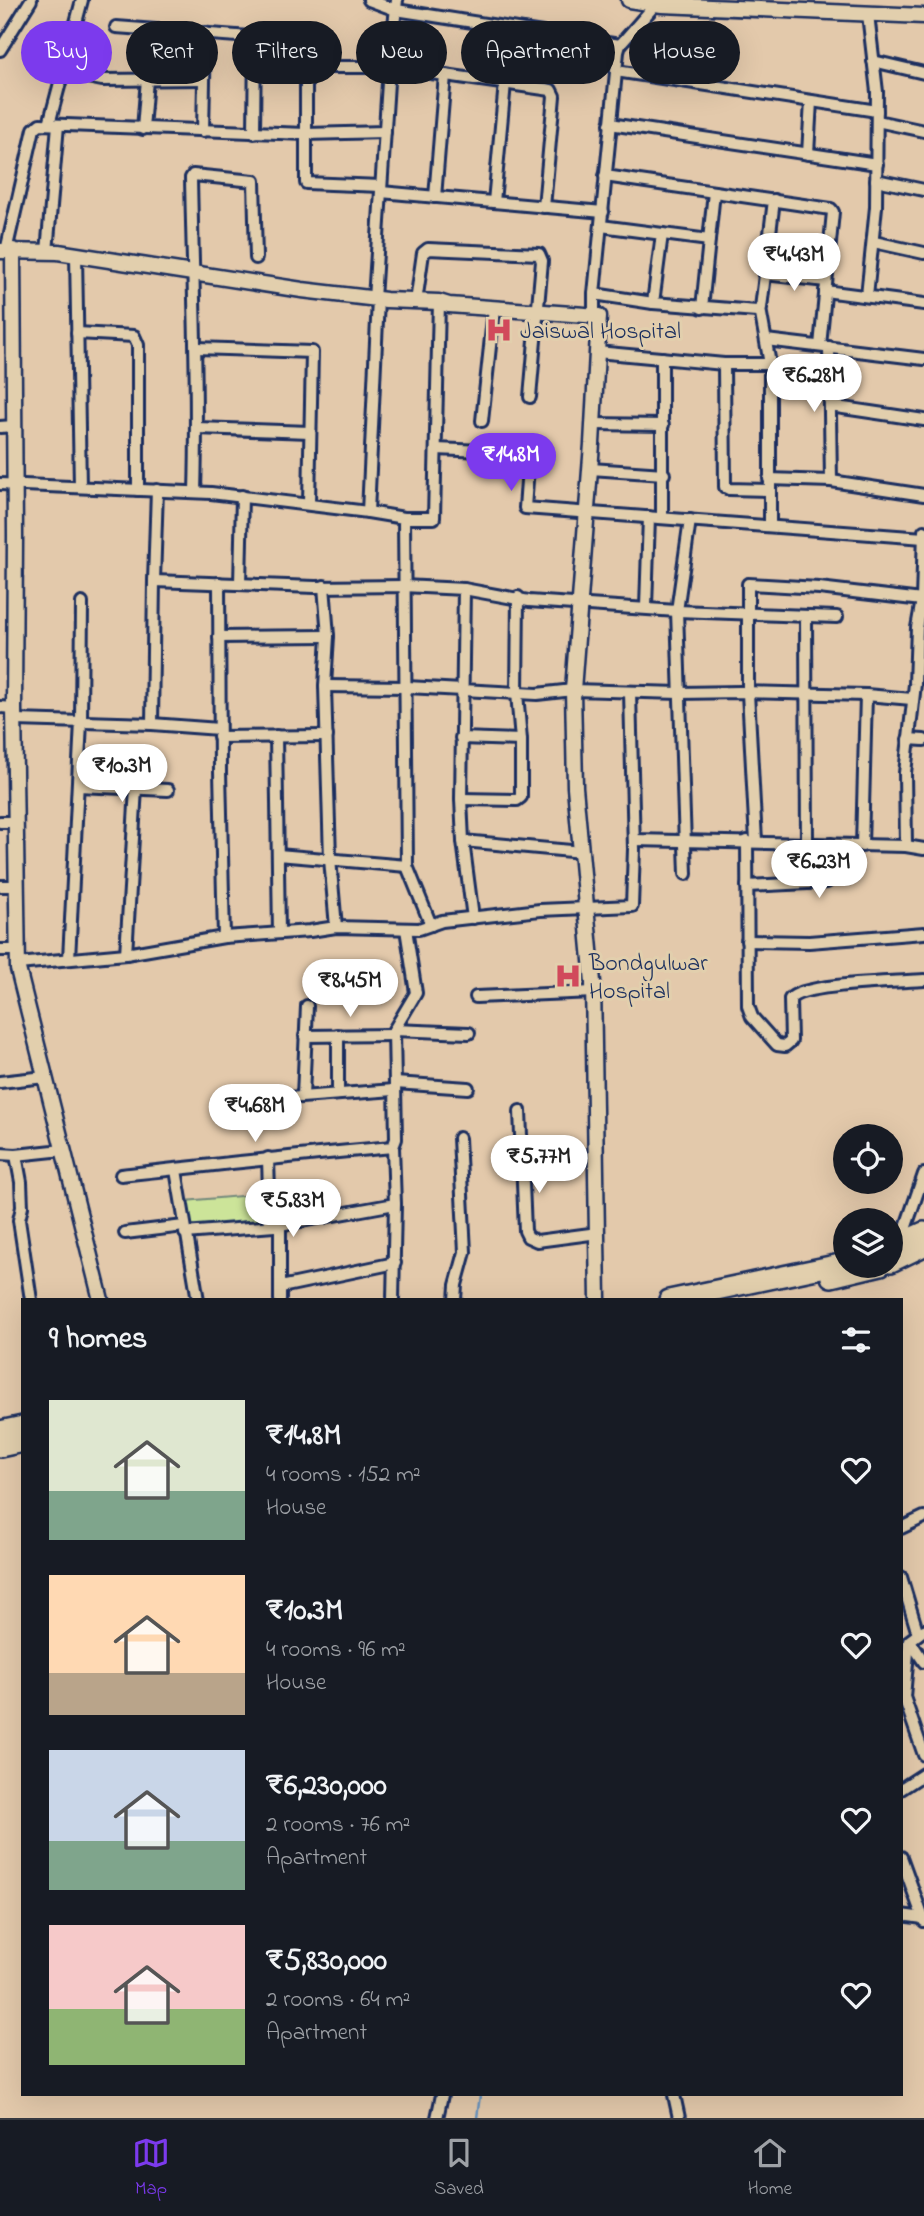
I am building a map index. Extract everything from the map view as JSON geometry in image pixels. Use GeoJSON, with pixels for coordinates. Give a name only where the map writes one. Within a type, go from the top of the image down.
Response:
{"type":"FeatureCollection","features":[{"type":"Feature","properties":{"kind":"highway"},"geometry":{"type":"LineString","coordinates":[[903,1242],[924,1232]]}},
{"type":"Feature","properties":{"kind":"highway"},"geometry":{"type":"LineString","coordinates":[[903,1256],[924,1246]]}},
{"type":"Feature","properties":{"kind":"highway"},"geometry":{"type":"LineString","coordinates":[[693,1298],[715,1296],[833,1266]]}},
{"type":"Feature","properties":{"kind":"highway"},"geometry":{"type":"LineString","coordinates":[[744,1298],[833,1277]]}},
{"type":"Feature","properties":{"kind":"highway"},"geometry":{"type":"LineString","coordinates":[[0,1431],[21,1426]]}},
{"type":"Feature","properties":{"kind":"highway"},"geometry":{"type":"LineString","coordinates":[[0,1447],[21,1442]]}},
{"type":"Feature","properties":{"kind":"street"},"geometry":{"type":"LineString","coordinates":[[0,50],[31,0]]}},
{"type":"Feature","properties":{"kind":"street"},"geometry":{"type":"LineString","coordinates":[[76,21],[82,0]]}},
{"type":"Feature","properties":{"kind":"street"},"geometry":{"type":"LineString","coordinates":[[369,0],[620,45]]}},
{"type":"Feature","properties":{"kind":"street"},"geometry":{"type":"LineString","coordinates":[[629,0],[924,16]]}},
{"type":"Feature","properties":{"kind":"street"},"geometry":{"type":"LineString","coordinates":[[594,316],[610,124],[620,45],[660,3]]}},
{"type":"Feature","properties":{"kind":"street"},"geometry":{"type":"LineString","coordinates":[[867,296],[874,242],[877,164],[877,116],[868,14]]}},
{"type":"Feature","properties":{"kind":"street"},"geometry":{"type":"LineString","coordinates":[[116,27],[126,28]]}},
{"type":"Feature","properties":{"kind":"street"},"geometry":{"type":"LineString","coordinates":[[873,61],[924,73]]}},
{"type":"Feature","properties":{"kind":"street"},"geometry":{"type":"LineString","coordinates":[[616,71],[811,101],[877,116],[924,131]]}},
{"type":"Feature","properties":{"kind":"street"},"geometry":{"type":"LineString","coordinates":[[47,252],[53,124],[60,84]]}},
{"type":"Feature","properties":{"kind":"street"},"geometry":{"type":"LineString","coordinates":[[143,129],[147,84]]}},
{"type":"Feature","properties":{"kind":"street"},"geometry":{"type":"LineString","coordinates":[[203,131],[204,84]]}},
{"type":"Feature","properties":{"kind":"street"},"geometry":{"type":"LineString","coordinates":[[254,133],[255,84]]}},
{"type":"Feature","properties":{"kind":"street"},"geometry":{"type":"LineString","coordinates":[[306,84],[306,183],[603,212]]}},
{"type":"Feature","properties":{"kind":"street"},"geometry":{"type":"LineString","coordinates":[[368,512],[388,84]]}},
{"type":"Feature","properties":{"kind":"street"},"geometry":{"type":"LineString","coordinates":[[435,197],[444,84]]}},
{"type":"Feature","properties":{"kind":"street"},"geometry":{"type":"LineString","coordinates":[[494,202],[505,84]]}},
{"type":"Feature","properties":{"kind":"street"},"geometry":{"type":"LineString","coordinates":[[512,84],[553,92],[544,206]]}},
{"type":"Feature","properties":{"kind":"street"},"geometry":{"type":"LineString","coordinates":[[808,154],[811,101]]}},
{"type":"Feature","properties":{"kind":"street"},"geometry":{"type":"LineString","coordinates":[[100,1298],[18,957],[17,822],[10,712],[6,251],[34,129],[40,124],[53,124],[254,133],[385,132]]}},
{"type":"Feature","properties":{"kind":"street"},"geometry":{"type":"LineString","coordinates":[[610,124],[877,164]]}},
{"type":"Feature","properties":{"kind":"street"},"geometry":{"type":"LineString","coordinates":[[195,492],[197,348],[193,273],[193,175],[251,180],[256,183],[256,258]]}},
{"type":"Feature","properties":{"kind":"street"},"geometry":{"type":"LineString","coordinates":[[606,176],[833,210],[824,347],[830,406],[831,481]]}},
{"type":"Feature","properties":{"kind":"street"},"geometry":{"type":"LineString","coordinates":[[876,180],[924,190]]}},
{"type":"Feature","properties":{"kind":"street"},"geometry":{"type":"LineString","coordinates":[[702,308],[713,191]]}},
{"type":"Feature","properties":{"kind":"street"},"geometry":{"type":"LineString","coordinates":[[770,526],[770,364],[760,309],[774,200]]}},
{"type":"Feature","properties":{"kind":"street"},"geometry":{"type":"LineString","coordinates":[[601,226],[709,240]]}},
{"type":"Feature","properties":{"kind":"street"},"geometry":{"type":"LineString","coordinates":[[653,303],[662,234]]}},
{"type":"Feature","properties":{"kind":"street"},"geometry":{"type":"LineString","coordinates":[[874,242],[924,253]]}},
{"type":"Feature","properties":{"kind":"street"},"geometry":{"type":"LineString","coordinates":[[416,302],[423,253],[428,248],[540,254],[542,261],[530,397]]}},
{"type":"Feature","properties":{"kind":"street"},"geometry":{"type":"LineString","coordinates":[[6,251],[76,255],[376,299],[599,316],[588,512],[573,690],[575,787],[594,992],[598,1298]]}},
{"type":"Feature","properties":{"kind":"street"},"geometry":{"type":"LineString","coordinates":[[76,255],[80,487]]}},
{"type":"Feature","properties":{"kind":"street"},"geometry":{"type":"LineString","coordinates":[[765,274],[867,296],[924,304]]}},
{"type":"Feature","properties":{"kind":"street"},"geometry":{"type":"LineString","coordinates":[[594,294],[702,308],[760,309]]}},
{"type":"Feature","properties":{"kind":"street"},"geometry":{"type":"LineString","coordinates":[[7,484],[195,492],[309,503],[404,518],[434,518],[439,302]]}},
{"type":"Feature","properties":{"kind":"street"},"geometry":{"type":"LineString","coordinates":[[482,421],[494,309]]}},
{"type":"Feature","properties":{"kind":"street"},"geometry":{"type":"LineString","coordinates":[[77,333],[134,336],[138,345],[138,490]]}},
{"type":"Feature","properties":{"kind":"street"},"geometry":{"type":"LineString","coordinates":[[766,340],[924,359]]}},
{"type":"Feature","properties":{"kind":"street"},"geometry":{"type":"LineString","coordinates":[[197,348],[313,352],[309,503]]}},
{"type":"Feature","properties":{"kind":"street"},"geometry":{"type":"LineString","coordinates":[[597,352],[724,364],[770,364]]}},
{"type":"Feature","properties":{"kind":"street"},"geometry":{"type":"LineString","coordinates":[[662,358],[663,518]]}},
{"type":"Feature","properties":{"kind":"street"},"geometry":{"type":"LineString","coordinates":[[724,364],[725,487],[729,489],[831,481],[924,495]]}},
{"type":"Feature","properties":{"kind":"street"},"geometry":{"type":"LineString","coordinates":[[830,406],[924,420]]}},
{"type":"Feature","properties":{"kind":"street"},"geometry":{"type":"LineString","coordinates":[[593,424],[663,425]]}},
{"type":"Feature","properties":{"kind":"street"},"geometry":{"type":"LineString","coordinates":[[197,428],[310,432]]}},
{"type":"Feature","properties":{"kind":"street"},"geometry":{"type":"LineString","coordinates":[[436,449],[529,453],[525,508],[924,538]]}},
{"type":"Feature","properties":{"kind":"street"},"geometry":{"type":"LineString","coordinates":[[590,469],[664,474]]}},
{"type":"Feature","properties":{"kind":"street"},"geometry":{"type":"LineString","coordinates":[[152,724],[153,581],[158,491]]}},
{"type":"Feature","properties":{"kind":"street"},"geometry":{"type":"LineString","coordinates":[[240,584],[242,496]]}},
{"type":"Feature","properties":{"kind":"street"},"geometry":{"type":"LineString","coordinates":[[646,607],[649,517]]}},
{"type":"Feature","properties":{"kind":"street"},"geometry":{"type":"LineString","coordinates":[[404,518],[407,866],[431,925]]}},
{"type":"Feature","properties":{"kind":"street"},"geometry":{"type":"LineString","coordinates":[[686,874],[677,611],[690,520]]}},
{"type":"Feature","properties":{"kind":"street"},"geometry":{"type":"LineString","coordinates":[[906,846],[905,773],[912,699],[919,685],[924,531]]}},
{"type":"Feature","properties":{"kind":"street"},"geometry":{"type":"LineString","coordinates":[[153,581],[464,589],[519,597],[529,601],[677,611],[836,617]]}},
{"type":"Feature","properties":{"kind":"street"},"geometry":{"type":"LineString","coordinates":[[219,583],[223,937]]}},
{"type":"Feature","properties":{"kind":"street"},"geometry":{"type":"LineString","coordinates":[[922,600],[819,588],[748,584],[751,841],[747,886],[748,1006],[752,1017],[781,1047],[791,1041],[790,999],[795,993],[832,986],[924,980]]}},
{"type":"Feature","properties":{"kind":"street"},"geometry":{"type":"LineString","coordinates":[[324,586],[328,636],[325,686],[330,859],[336,927]]}},
{"type":"Feature","properties":{"kind":"street"},"geometry":{"type":"LineString","coordinates":[[464,589],[461,799],[472,918]]}},
{"type":"Feature","properties":{"kind":"street"},"geometry":{"type":"LineString","coordinates":[[461,799],[520,799],[522,795],[517,693],[519,597]]}},
{"type":"Feature","properties":{"kind":"street"},"geometry":{"type":"LineString","coordinates":[[69,959],[81,722],[82,603]]}},
{"type":"Feature","properties":{"kind":"street"},"geometry":{"type":"LineString","coordinates":[[806,615],[807,844]]}},
{"type":"Feature","properties":{"kind":"street"},"geometry":{"type":"LineString","coordinates":[[219,637],[328,636]]}},
{"type":"Feature","properties":{"kind":"street"},"geometry":{"type":"LineString","coordinates":[[325,686],[537,694],[573,690],[866,695],[912,699]]}},
{"type":"Feature","properties":{"kind":"street"},"geometry":{"type":"LineString","coordinates":[[0,950],[18,957],[69,959],[127,954],[223,937],[336,927],[419,929],[442,921],[540,910],[632,906],[634,839],[630,692]]}},
{"type":"Feature","properties":{"kind":"street"},"geometry":{"type":"LineString","coordinates":[[862,846],[866,695]]}},
{"type":"Feature","properties":{"kind":"street"},"geometry":{"type":"LineString","coordinates":[[10,712],[81,722],[152,724],[219,733],[327,736]]}},
{"type":"Feature","properties":{"kind":"street"},"geometry":{"type":"LineString","coordinates":[[276,736],[279,933]]}},
{"type":"Feature","properties":{"kind":"street"},"geometry":{"type":"LineString","coordinates":[[461,738],[521,740]]}},
{"type":"Feature","properties":{"kind":"street"},"geometry":{"type":"LineString","coordinates":[[908,739],[924,740]]}},
{"type":"Feature","properties":{"kind":"street"},"geometry":{"type":"LineString","coordinates":[[78,786],[168,790]]}},
{"type":"Feature","properties":{"kind":"street"},"geometry":{"type":"LineString","coordinates":[[127,954],[136,788]]}},
{"type":"Feature","properties":{"kind":"street"},"geometry":{"type":"LineString","coordinates":[[0,822],[17,822]]}},
{"type":"Feature","properties":{"kind":"street"},"geometry":{"type":"LineString","coordinates":[[634,839],[906,846],[924,849]]}},
{"type":"Feature","properties":{"kind":"street"},"geometry":{"type":"LineString","coordinates":[[463,841],[582,852]]}},
{"type":"Feature","properties":{"kind":"street"},"geometry":{"type":"LineString","coordinates":[[747,886],[827,883],[831,844]]}},
{"type":"Feature","properties":{"kind":"street"},"geometry":{"type":"LineString","coordinates":[[278,855],[407,866]]}},
{"type":"Feature","properties":{"kind":"street"},"geometry":{"type":"LineString","coordinates":[[0,886],[18,886]]}},
{"type":"Feature","properties":{"kind":"street"},"geometry":{"type":"LineString","coordinates":[[393,1298],[393,1147],[396,1139],[394,1032],[416,993],[406,929]]}},
{"type":"Feature","properties":{"kind":"street"},"geometry":{"type":"LineString","coordinates":[[747,942],[809,942],[924,933]]}},
{"type":"Feature","properties":{"kind":"street"},"geometry":{"type":"LineString","coordinates":[[476,997],[594,992]]}},
{"type":"Feature","properties":{"kind":"street"},"geometry":{"type":"LineString","coordinates":[[303,1096],[307,1006]]}},
{"type":"Feature","properties":{"kind":"street"},"geometry":{"type":"LineString","coordinates":[[305,1036],[394,1032],[469,1033]]}},
{"type":"Feature","properties":{"kind":"street"},"geometry":{"type":"LineString","coordinates":[[338,1035],[338,1094]]}},
{"type":"Feature","properties":{"kind":"street"},"geometry":{"type":"LineString","coordinates":[[0,1083],[45,1077]]}},
{"type":"Feature","properties":{"kind":"street"},"geometry":{"type":"LineString","coordinates":[[288,1098],[394,1086],[468,1088]]}},
{"type":"Feature","properties":{"kind":"street"},"geometry":{"type":"LineString","coordinates":[[520,1111],[525,1231],[528,1237],[537,1241],[597,1233]]}},
{"type":"Feature","properties":{"kind":"street"},"geometry":{"type":"LineString","coordinates":[[455,1298],[465,1252],[459,1138]]}},
{"type":"Feature","properties":{"kind":"street"},"geometry":{"type":"LineString","coordinates":[[121,1175],[393,1147]]}},
{"type":"Feature","properties":{"kind":"street"},"geometry":{"type":"LineString","coordinates":[[0,1154],[63,1150]]}},
{"type":"Feature","properties":{"kind":"street"},"geometry":{"type":"LineString","coordinates":[[16,1155],[21,1182],[22,1207],[19,1220],[31,1298]]}},
{"type":"Feature","properties":{"kind":"street"},"geometry":{"type":"LineString","coordinates":[[268,1158],[280,1298]]}},
{"type":"Feature","properties":{"kind":"street"},"geometry":{"type":"LineString","coordinates":[[176,1170],[198,1298]]}},
{"type":"Feature","properties":{"kind":"street"},"geometry":{"type":"LineString","coordinates":[[903,1227],[924,1174]]}},
{"type":"Feature","properties":{"kind":"street"},"geometry":{"type":"LineString","coordinates":[[125,1233],[275,1226],[395,1204]]}},
{"type":"Feature","properties":{"kind":"street"},"geometry":{"type":"LineString","coordinates":[[281,1287],[395,1263]]}},
{"type":"Feature","properties":{"kind":"street"},"geometry":{"type":"LineString","coordinates":[[903,1527],[924,1517]]}},
{"type":"Feature","properties":{"kind":"street"},"geometry":{"type":"LineString","coordinates":[[903,1584],[924,1662]]}},
{"type":"Feature","properties":{"kind":"street"},"geometry":{"type":"LineString","coordinates":[[917,1635],[904,1697],[906,1721],[924,1755]]}},
{"type":"Feature","properties":{"kind":"street"},"geometry":{"type":"LineString","coordinates":[[903,1788],[924,1773]]}},
{"type":"Feature","properties":{"kind":"street"},"geometry":{"type":"LineString","coordinates":[[903,1863],[923,1920]]}},
{"type":"Feature","properties":{"kind":"street"},"geometry":{"type":"LineString","coordinates":[[903,1915],[923,1920]]}},
{"type":"Feature","properties":{"kind":"street"},"geometry":{"type":"LineString","coordinates":[[436,2118],[442,2096]]}},
{"type":"Feature","properties":{"kind":"street"},"geometry":{"type":"LineString","coordinates":[[674,2096],[679,2118]]}},
{"type":"Feature","properties":{"kind":"shaded area","name":"Jaiswal Hospital"},"geometry":{"type":"Polygon","coordinates":[[[491,317],[509,318],[508,343],[490,342],[491,317]]]}},
{"type":"Feature","properties":{"kind":"green space"},"geometry":{"type":"Polygon","coordinates":[[[263,1194],[265,1220],[189,1227],[185,1201],[263,1194]]]}},
{"type":"Feature","properties":{"kind":"waterway"},"geometry":{"type":"LineString","coordinates":[[477,2118],[480,2096]]}},
{"type":"Feature","properties":{"kind":"place","name":"Jaiswal Hospital"},"geometry":{"type":"Point","coordinates":[499,330]}},
{"type":"Feature","properties":{"kind":"place","name":"Bondgulwar Hospital"},"geometry":{"type":"Point","coordinates":[568,976]}}]}
